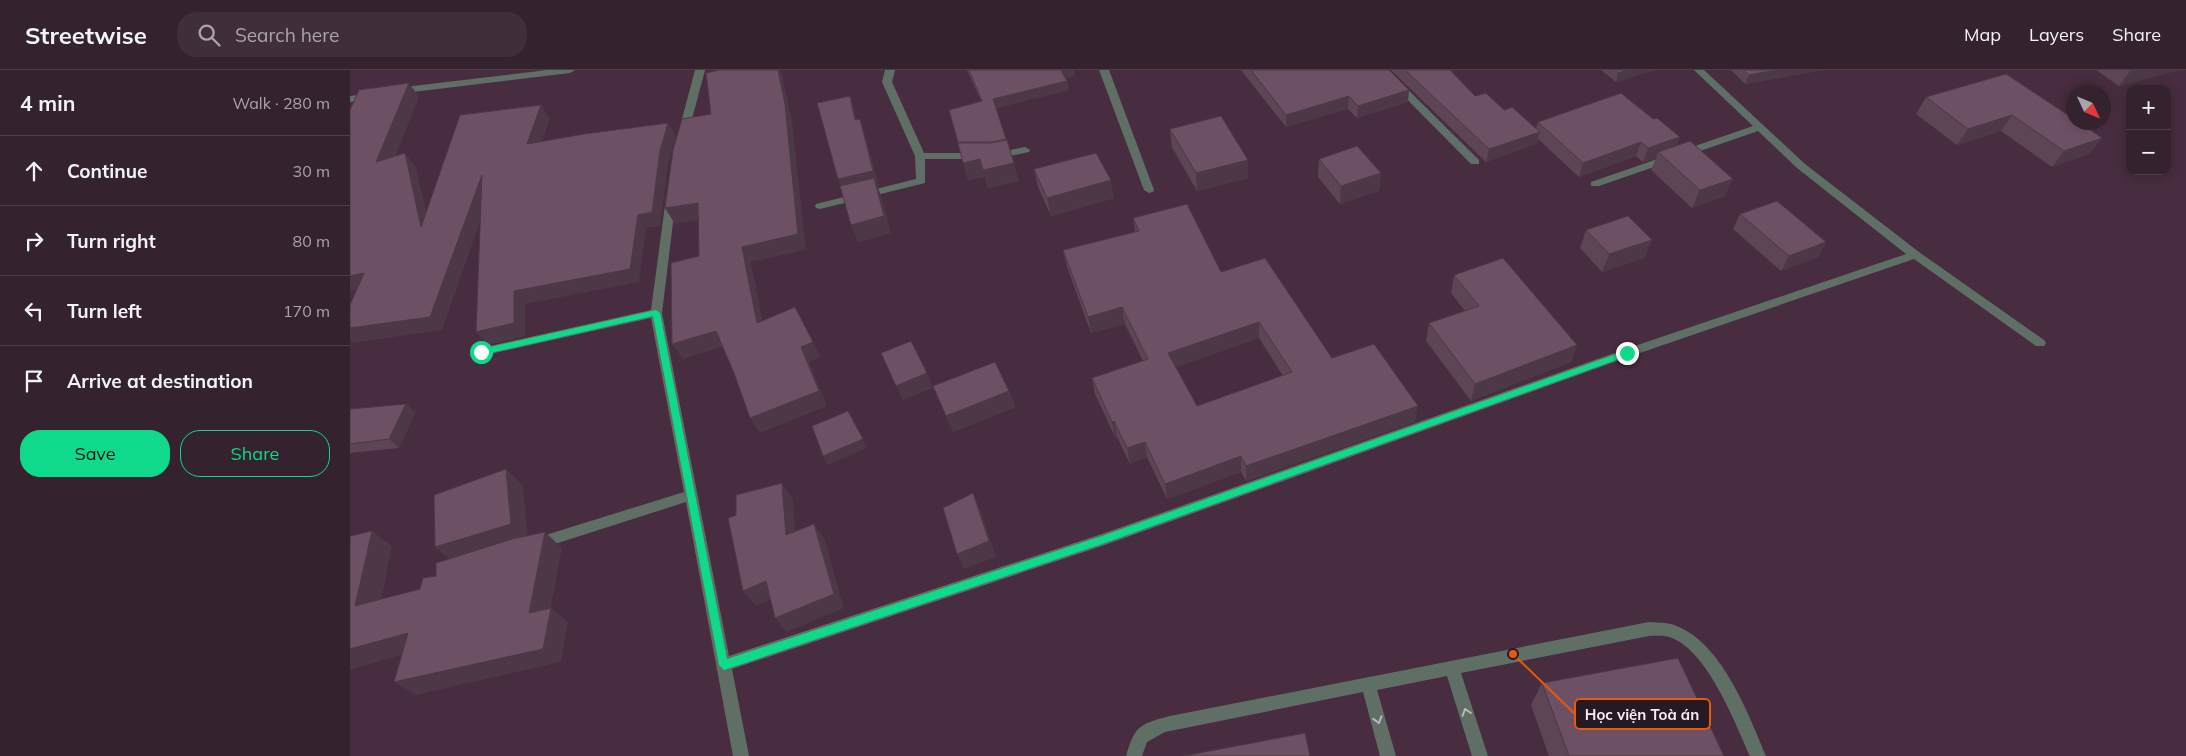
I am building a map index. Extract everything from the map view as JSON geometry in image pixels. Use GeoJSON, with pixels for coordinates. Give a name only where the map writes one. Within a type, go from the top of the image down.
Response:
{"type":"FeatureCollection","features":[{"type":"Feature","properties":{"kind":"street"},"geometry":{"type":"LineString","coordinates":[[350,99],[411,89],[570,70]]}},
{"type":"Feature","properties":{"kind":"street"},"geometry":{"type":"LineString","coordinates":[[680,146],[700,70]]}},
{"type":"Feature","properties":{"kind":"street"},"geometry":{"type":"LineString","coordinates":[[820,206],[921,181],[920,156],[887,82],[890,70]]}},
{"type":"Feature","properties":{"kind":"street"},"geometry":{"type":"LineString","coordinates":[[1104,70],[1149,190]]}},
{"type":"Feature","properties":{"kind":"street"},"geometry":{"type":"LineString","coordinates":[[1383,70],[1475,162]]}},
{"type":"Feature","properties":{"kind":"street"},"geometry":{"type":"LineString","coordinates":[[1699,70],[1801,166],[1915,255],[2040,342]]}},
{"type":"Feature","properties":{"kind":"street"},"geometry":{"type":"LineString","coordinates":[[1594,184],[1760,127]]}},
{"type":"Feature","properties":{"kind":"street"},"geometry":{"type":"LineString","coordinates":[[920,156],[996,156],[1025,150]]}},
{"type":"Feature","properties":{"kind":"street"},"geometry":{"type":"LineString","coordinates":[[672,184],[656,313],[741,756]]}},
{"type":"Feature","properties":{"kind":"street"},"geometry":{"type":"LineString","coordinates":[[724,665],[1102,540],[1627,353],[1915,255]]}},
{"type":"Feature","properties":{"kind":"street"},"geometry":{"type":"LineString","coordinates":[[481,352],[656,313]]}},
{"type":"Feature","properties":{"kind":"street"},"geometry":{"type":"LineString","coordinates":[[524,548],[691,495]]}},
{"type":"Feature","properties":{"kind":"street"},"geometry":{"type":"LineString","coordinates":[[1134,756],[1138,740],[1156,728],[1649,629],[1675,631],[1692,642],[1715,669],[1758,756]]}},
{"type":"Feature","properties":{"kind":"street"},"geometry":{"type":"LineString","coordinates":[[1452,668],[1480,756]]}},
{"type":"Feature","properties":{"kind":"street"},"geometry":{"type":"LineString","coordinates":[[1368,684],[1388,756]]}},
{"type":"Feature","properties":{"kind":"building"},"geometry":{"type":"Polygon","coordinates":[[[719,70],[778,70],[785,104],[798,234],[742,247],[757,323],[795,307],[813,342],[801,347],[819,391],[750,418],[716,331],[672,344],[671,263],[699,256],[698,203],[665,208],[673,150],[682,119],[711,114],[706,73],[719,70]]]}},
{"type":"Feature","properties":{"kind":"building"},"geometry":{"type":"Polygon","coordinates":[[[969,70],[1061,70],[1067,81],[993,99],[1006,139],[992,142],[958,142],[949,110],[982,101],[969,70]]]}},
{"type":"Feature","properties":{"kind":"building"},"geometry":{"type":"Polygon","coordinates":[[[1251,70],[1389,70],[1409,90],[1358,106],[1349,96],[1286,115],[1251,70]]]}},
{"type":"Feature","properties":{"kind":"building"},"geometry":{"type":"Polygon","coordinates":[[[1405,70],[1450,70],[1475,96],[1486,93],[1504,110],[1512,107],[1540,132],[1489,149],[1405,70]]]}},
{"type":"Feature","properties":{"kind":"building"},"geometry":{"type":"Polygon","coordinates":[[[1615,70],[1628,70],[1618,73],[1615,70]]]}},
{"type":"Feature","properties":{"kind":"building"},"geometry":{"type":"Polygon","coordinates":[[[1744,70],[1777,70],[1749,75],[1744,70]]]}},
{"type":"Feature","properties":{"kind":"building"},"geometry":{"type":"Polygon","coordinates":[[[2006,74],[2066,114],[2066,130],[2090,130],[2102,138],[2064,151],[2012,115],[1968,129],[1926,97],[2006,74]]]}},
{"type":"Feature","properties":{"kind":"building"},"geometry":{"type":"Polygon","coordinates":[[[409,83],[376,162],[405,153],[421,227],[460,115],[541,105],[527,144],[668,123],[660,151],[652,212],[638,215],[630,269],[514,291],[514,323],[476,332],[482,175],[430,317],[350,328],[350,305],[364,273],[350,276],[350,110],[359,90],[409,83]]]}},
{"type":"Feature","properties":{"kind":"building"},"geometry":{"type":"Polygon","coordinates":[[[1621,93],[1653,119],[1657,118],[1680,137],[1648,148],[1641,142],[1583,163],[1538,122],[1621,93]]]}},
{"type":"Feature","properties":{"kind":"building"},"geometry":{"type":"Polygon","coordinates":[[[850,96],[855,120],[860,119],[873,171],[838,179],[817,103],[850,96]]]}},
{"type":"Feature","properties":{"kind":"building"},"geometry":{"type":"Polygon","coordinates":[[[1221,116],[1248,160],[1196,173],[1170,129],[1221,116]]]}},
{"type":"Feature","properties":{"kind":"building"},"geometry":{"type":"Polygon","coordinates":[[[1007,140],[1014,163],[983,170],[980,159],[963,163],[958,143],[990,143],[1007,140]]]}},
{"type":"Feature","properties":{"kind":"building"},"geometry":{"type":"Polygon","coordinates":[[[1690,141],[1733,179],[1700,190],[1658,152],[1690,141]]]}},
{"type":"Feature","properties":{"kind":"building"},"geometry":{"type":"Polygon","coordinates":[[[1357,146],[1381,173],[1341,186],[1319,159],[1357,146]]]}},
{"type":"Feature","properties":{"kind":"building"},"geometry":{"type":"Polygon","coordinates":[[[1096,153],[1111,180],[1047,198],[1034,169],[1096,153]]]}},
{"type":"Feature","properties":{"kind":"building"},"geometry":{"type":"Polygon","coordinates":[[[874,178],[884,216],[851,225],[840,186],[874,178]]]}},
{"type":"Feature","properties":{"kind":"building"},"geometry":{"type":"Polygon","coordinates":[[[1777,201],[1826,242],[1789,256],[1740,214],[1777,201]]]}},
{"type":"Feature","properties":{"kind":"building"},"geometry":{"type":"Polygon","coordinates":[[[1187,204],[1221,272],[1265,258],[1332,358],[1374,344],[1418,406],[1246,466],[1241,456],[1165,484],[1145,442],[1127,448],[1114,421],[1112,422],[1092,378],[1148,359],[1122,307],[1088,317],[1063,250],[1139,231],[1133,218],[1187,204]],[[1259,322],[1168,353],[1197,406],[1292,372],[1259,322]]]}},
{"type":"Feature","properties":{"kind":"building"},"geometry":{"type":"Polygon","coordinates":[[[1628,216],[1652,240],[1609,254],[1586,230],[1628,216]]]}},
{"type":"Feature","properties":{"kind":"building"},"geometry":{"type":"Polygon","coordinates":[[[1503,258],[1577,345],[1475,384],[1429,323],[1479,306],[1454,275],[1503,258]]]}},
{"type":"Feature","properties":{"kind":"building"},"geometry":{"type":"Polygon","coordinates":[[[911,341],[927,373],[896,386],[881,353],[911,341]]]}},
{"type":"Feature","properties":{"kind":"building"},"geometry":{"type":"Polygon","coordinates":[[[995,362],[1009,391],[946,416],[933,386],[995,362]]]}},
{"type":"Feature","properties":{"kind":"building"},"geometry":{"type":"Polygon","coordinates":[[[406,404],[389,439],[350,444],[350,409],[406,404]]]}},
{"type":"Feature","properties":{"kind":"building"},"geometry":{"type":"Polygon","coordinates":[[[848,411],[863,439],[823,456],[812,426],[848,411]]]}},
{"type":"Feature","properties":{"kind":"building"},"geometry":{"type":"Polygon","coordinates":[[[506,469],[511,524],[435,547],[434,495],[506,469]]]}},
{"type":"Feature","properties":{"kind":"building"},"geometry":{"type":"Polygon","coordinates":[[[782,483],[786,535],[814,524],[834,594],[775,618],[766,581],[743,591],[728,518],[736,515],[736,495],[782,483]]]}},
{"type":"Feature","properties":{"kind":"building"},"geometry":{"type":"Polygon","coordinates":[[[973,493],[989,541],[957,554],[943,508],[973,493]]]}},
{"type":"Feature","properties":{"kind":"building"},"geometry":{"type":"Polygon","coordinates":[[[372,531],[355,606],[420,589],[423,578],[436,576],[436,563],[512,539],[545,532],[529,613],[551,608],[543,649],[394,682],[408,633],[350,649],[350,536],[372,531]]]}},
{"type":"Feature","properties":{"kind":"building"},"geometry":{"type":"Polygon","coordinates":[[[1678,658],[1724,756],[1569,756],[1542,683],[1678,658]]]}},
{"type":"Feature","properties":{"kind":"building"},"geometry":{"type":"Polygon","coordinates":[[[1305,733],[1310,756],[1183,756],[1305,733]]]}},
{"type":"Feature","properties":{"kind":"place","name":"Học viện Toà án"},"geometry":{"type":"Point","coordinates":[1513,654]}},
{"type":"Feature","properties":{"kind":"route"},"geometry":{"type":"LineString","coordinates":[[481,352],[656,313],[724,665],[1102,540],[1627,353]]}}]}
